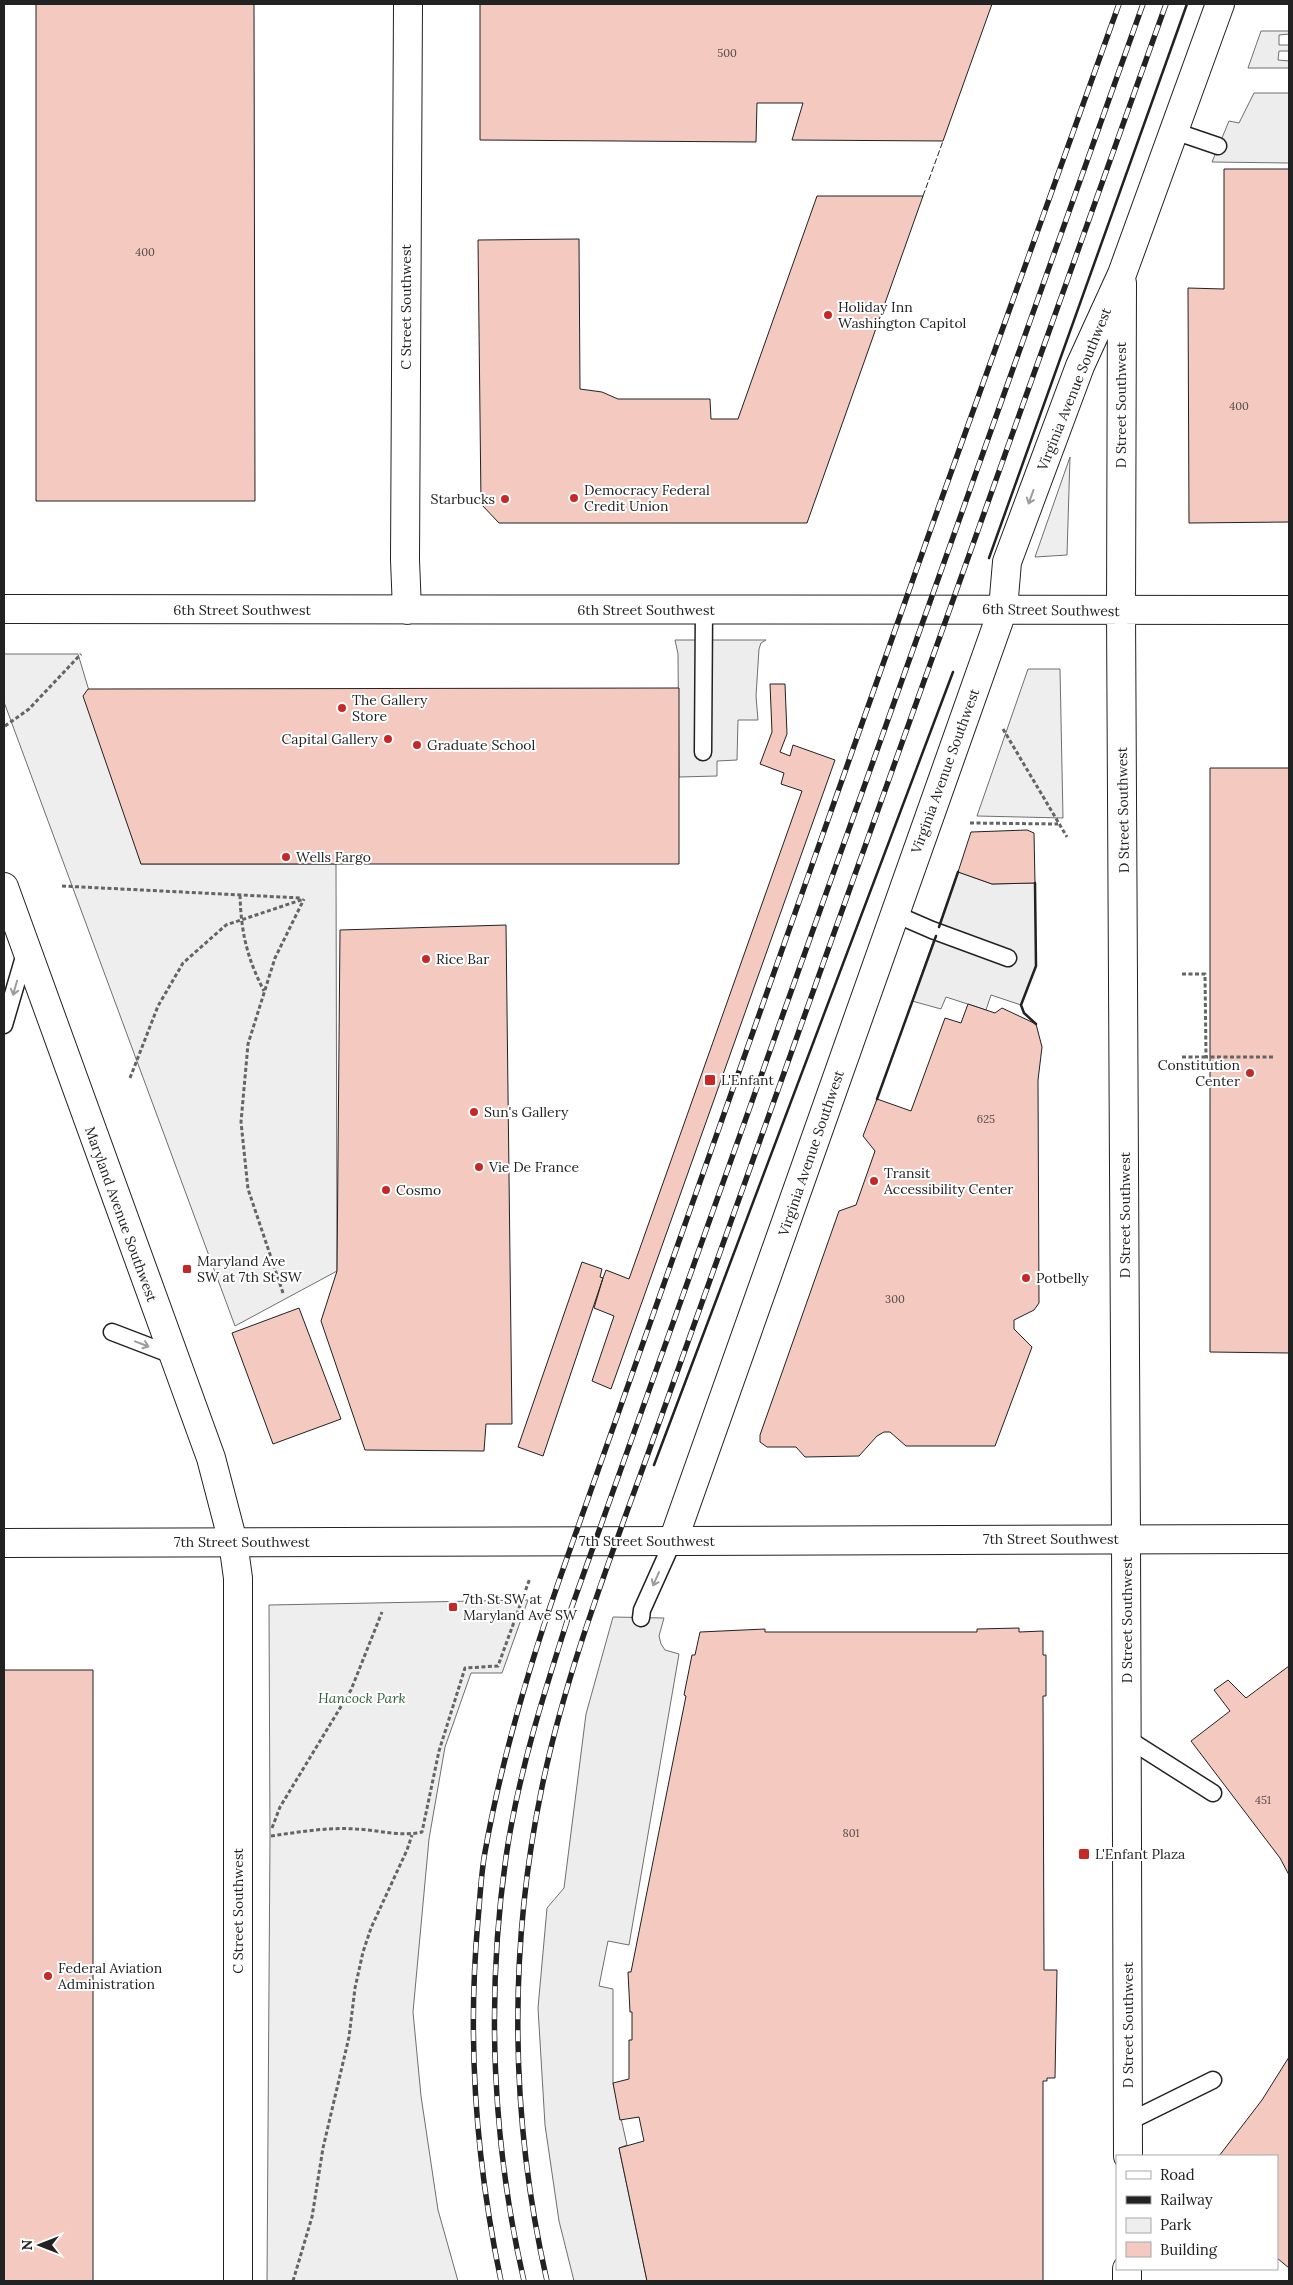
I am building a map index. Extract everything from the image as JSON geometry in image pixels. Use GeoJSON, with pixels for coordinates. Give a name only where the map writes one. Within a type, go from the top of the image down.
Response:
{"type":"FeatureCollection","features":[{"type":"Feature","properties":{"kind":"street","name":"C Street Southwest"},"geometry":{"type":"LineString","coordinates":[[407,610],[405,540],[408,4]]}},
{"type":"Feature","properties":{"kind":"street","name":"Virginia Avenue Southwest"},"geometry":{"type":"LineString","coordinates":[[673,1541],[1003,609],[1007,562],[1080,366],[1122,274],[1220,4]]}},
{"type":"Feature","properties":{"kind":"street","name":"D Street Southwest"},"geometry":{"type":"LineString","coordinates":[[1122,274],[1121,611],[1128,1739],[1128,2155]]}},
{"type":"Feature","properties":{"kind":"street","name":"6th Street Southwest"},"geometry":{"type":"LineString","coordinates":[[4,609],[1289,610]]}},
{"type":"Feature","properties":{"kind":"street","name":"Maryland Avenue Southwest"},"geometry":{"type":"LineString","coordinates":[[4,887],[172,1355],[211,1458],[233,1542]]}},
{"type":"Feature","properties":{"kind":"street","name":"7th Street Southwest"},"geometry":{"type":"LineString","coordinates":[[4,1542],[1289,1539]]}},
{"type":"Feature","properties":{"kind":"street","name":"C Street Southwest"},"geometry":{"type":"LineString","coordinates":[[233,1542],[238,1578],[238,2281]]}},
{"type":"Feature","properties":{"kind":"lane"},"geometry":{"type":"LineString","coordinates":[[1174,131],[1218,146]]}},
{"type":"Feature","properties":{"kind":"lane"},"geometry":{"type":"LineString","coordinates":[[703,752],[704,610]]}},
{"type":"Feature","properties":{"kind":"lane"},"geometry":{"type":"LineString","coordinates":[[895,914],[1008,958]]}},
{"type":"Feature","properties":{"kind":"lane"},"geometry":{"type":"LineString","coordinates":[[4,1026],[26,950]]}},
{"type":"Feature","properties":{"kind":"lane"},"geometry":{"type":"LineString","coordinates":[[112,1332],[172,1355]]}},
{"type":"Feature","properties":{"kind":"lane"},"geometry":{"type":"LineString","coordinates":[[641,1618],[642,1610],[673,1541]]}},
{"type":"Feature","properties":{"kind":"lane"},"geometry":{"type":"LineString","coordinates":[[1128,1739],[1214,1793]]}},
{"type":"Feature","properties":{"kind":"lane"},"geometry":{"type":"LineString","coordinates":[[1128,2122],[1214,2080]]}},
{"type":"Feature","properties":{"kind":"path"},"geometry":{"type":"LineString","coordinates":[[5,726],[29,709],[81,654]]}},
{"type":"Feature","properties":{"kind":"path"},"geometry":{"type":"LineString","coordinates":[[1003,729],[1067,837]]}},
{"type":"Feature","properties":{"kind":"path"},"geometry":{"type":"LineString","coordinates":[[970,823],[1058,824]]}},
{"type":"Feature","properties":{"kind":"path"},"geometry":{"type":"LineString","coordinates":[[62,886],[304,899]]}},
{"type":"Feature","properties":{"kind":"path"},"geometry":{"type":"LineString","coordinates":[[240,895],[240,920],[250,963],[264,991]]}},
{"type":"Feature","properties":{"kind":"path"},"geometry":{"type":"LineString","coordinates":[[130,1078],[158,1006],[183,963],[226,925],[304,899]]}},
{"type":"Feature","properties":{"kind":"path"},"geometry":{"type":"LineString","coordinates":[[283,1293],[248,1189],[240,1122],[248,1044],[274,958],[304,899]]}},
{"type":"Feature","properties":{"kind":"path"},"geometry":{"type":"LineString","coordinates":[[1182,974],[1205,974],[1206,1057]]}},
{"type":"Feature","properties":{"kind":"path"},"geometry":{"type":"LineString","coordinates":[[1182,1057],[1273,1057]]}},
{"type":"Feature","properties":{"kind":"path"},"geometry":{"type":"LineString","coordinates":[[238,1840],[317,1830],[356,1829],[412,1835],[422,1832],[439,1751],[465,1668],[498,1666],[530,1578]]}},
{"type":"Feature","properties":{"kind":"path"},"geometry":{"type":"LineString","coordinates":[[270,1836],[280,1807],[351,1690],[382,1612]]}},
{"type":"Feature","properties":{"kind":"path"},"geometry":{"type":"LineString","coordinates":[[293,2281],[312,2217],[323,2148],[349,2037],[355,1988],[363,1952],[370,1928],[407,1850],[412,1835]]}},
{"type":"Feature","properties":{"kind":"green space"},"geometry":{"type":"Polygon","coordinates":[[[1070,457],[1067,555],[1035,557],[1070,457]]]}},
{"type":"Feature","properties":{"kind":"green space"},"geometry":{"type":"Polygon","coordinates":[[[4,654],[78,654],[141,864],[336,864],[337,1271],[235,1326],[4,702],[4,654]]]}},
{"type":"Feature","properties":{"kind":"green space"},"geometry":{"type":"Polygon","coordinates":[[[1028,669],[1060,669],[1063,818],[977,816],[1028,669]]]}},
{"type":"Feature","properties":{"kind":"green space","name":"Hancock Park"},"geometry":{"type":"Polygon","coordinates":[[[528,1600],[502,1673],[471,1673],[445,1747],[429,1839],[413,2012],[421,2096],[438,2210],[458,2281],[267,2281],[270,1836],[269,1605],[528,1600]]]}},
{"type":"Feature","properties":{"kind":"shaded area"},"geometry":{"type":"Polygon","coordinates":[[[1261,31],[1289,31],[1289,34],[1279,35],[1279,45],[1289,45],[1289,51],[1279,51],[1278,60],[1289,61],[1289,68],[1248,68],[1261,31]]]}},
{"type":"Feature","properties":{"kind":"shaded area"},"geometry":{"type":"Polygon","coordinates":[[[1254,93],[1289,93],[1289,163],[1212,162],[1229,121],[1239,123],[1254,93]]]}},
{"type":"Feature","properties":{"kind":"shaded area"},"geometry":{"type":"Polygon","coordinates":[[[675,640],[766,640],[761,643],[759,649],[756,696],[758,720],[738,720],[737,760],[717,761],[717,776],[679,777],[678,654],[675,640]]]}},
{"type":"Feature","properties":{"kind":"shaded area"},"geometry":{"type":"Polygon","coordinates":[[[958,872],[992,884],[1035,883],[1036,966],[1021,1005],[991,995],[986,1010],[946,997],[941,1009],[912,1001],[958,872]]]}},
{"type":"Feature","properties":{"kind":"shaded area"},"geometry":{"type":"Polygon","coordinates":[[[613,1617],[664,1618],[659,1636],[661,1644],[665,1650],[679,1654],[629,1945],[608,1941],[599,1986],[613,1989],[613,2083],[627,2145],[619,2148],[647,2281],[574,2281],[559,2221],[545,2125],[538,2008],[547,1908],[564,1888],[586,1714],[613,1617]]]}},
{"type":"Feature","properties":{"kind":"building"},"geometry":{"type":"Polygon","coordinates":[[[36,4],[254,4],[255,501],[36,501],[36,4]]]}},
{"type":"Feature","properties":{"kind":"building"},"geometry":{"type":"Polygon","coordinates":[[[480,4],[992,4],[943,141],[792,140],[803,103],[757,103],[756,142],[480,140],[480,4]]]}},
{"type":"Feature","properties":{"kind":"building"},"geometry":{"type":"Polygon","coordinates":[[[1224,169],[1289,169],[1289,522],[1189,523],[1188,288],[1224,289],[1224,169]]]}},
{"type":"Feature","properties":{"kind":"building","name":"Holiday Inn Washington Capitol"},"geometry":{"type":"Polygon","coordinates":[[[817,196],[923,196],[807,523],[499,523],[481,504],[478,240],[579,239],[580,389],[602,392],[618,399],[710,399],[711,419],[738,419],[817,196]]]}},
{"type":"Feature","properties":{"kind":"building"},"geometry":{"type":"Polygon","coordinates":[[[770,684],[785,684],[787,734],[780,752],[790,756],[793,745],[835,760],[611,1389],[592,1381],[614,1316],[594,1308],[603,1278],[606,1270],[629,1279],[802,791],[781,784],[784,773],[760,764],[772,732],[770,684]]]}},
{"type":"Feature","properties":{"kind":"building","name":"Capital Gallery"},"geometry":{"type":"Polygon","coordinates":[[[679,688],[679,864],[141,864],[83,696],[88,689],[679,688]]]}},
{"type":"Feature","properties":{"kind":"building","name":"Constitution Center"},"geometry":{"type":"Polygon","coordinates":[[[1210,768],[1289,768],[1289,1353],[1210,1352],[1210,768]]]}},
{"type":"Feature","properties":{"kind":"building"},"geometry":{"type":"Polygon","coordinates":[[[1027,830],[1034,833],[1035,883],[992,884],[958,872],[971,832],[1027,830]]]}},
{"type":"Feature","properties":{"kind":"building"},"geometry":{"type":"Polygon","coordinates":[[[506,925],[512,1424],[486,1424],[484,1451],[365,1450],[321,1321],[337,1271],[340,930],[506,925]]]}},
{"type":"Feature","properties":{"kind":"building"},"geometry":{"type":"Polygon","coordinates":[[[968,1004],[995,1013],[1002,1008],[1036,1024],[1042,1047],[1038,1080],[1039,1303],[1034,1310],[1014,1320],[1014,1329],[1032,1347],[995,1446],[906,1446],[890,1432],[884,1432],[877,1436],[859,1456],[805,1457],[796,1447],[767,1447],[760,1442],[760,1435],[839,1211],[856,1205],[875,1151],[863,1136],[877,1099],[911,1111],[945,1018],[961,1023],[968,1004]]]}},
{"type":"Feature","properties":{"kind":"building"},"geometry":{"type":"Polygon","coordinates":[[[582,1262],[602,1269],[600,1277],[603,1278],[543,1456],[518,1447],[582,1262]]]}},
{"type":"Feature","properties":{"kind":"building"},"geometry":{"type":"Polygon","coordinates":[[[299,1308],[341,1419],[273,1444],[232,1333],[299,1308]]]}},
{"type":"Feature","properties":{"kind":"building"},"geometry":{"type":"Polygon","coordinates":[[[1019,1628],[1019,1632],[1043,1631],[1043,1655],[1046,1655],[1046,1696],[1043,1696],[1044,1970],[1057,1970],[1055,2078],[1047,2078],[1047,2081],[1043,2081],[1043,2281],[647,2281],[619,2148],[644,2141],[639,2117],[620,2120],[613,2083],[629,2079],[629,2040],[632,2040],[632,2012],[630,2012],[628,1972],[631,1972],[686,1696],[684,1695],[692,1655],[695,1655],[700,1632],[765,1629],[765,1632],[977,1632],[977,1629],[1019,1628]]]}},
{"type":"Feature","properties":{"kind":"building"},"geometry":{"type":"Polygon","coordinates":[[[1289,1666],[1289,1875],[1280,1858],[1191,1741],[1230,1711],[1214,1690],[1228,1680],[1246,1698],[1289,1666]]]}},
{"type":"Feature","properties":{"kind":"building","name":"Federal Aviation Administration"},"geometry":{"type":"Polygon","coordinates":[[[4,1670],[93,1670],[93,2281],[4,2281],[4,1670]]]}},
{"type":"Feature","properties":{"kind":"building"},"geometry":{"type":"Polygon","coordinates":[[[1289,2057],[1289,2268],[1278,2259],[1278,2155],[1220,2155],[1262,2100],[1289,2057]]]}},
{"type":"Feature","properties":{"kind":"railway"},"geometry":{"type":"LineString","coordinates":[[501,2281],[492,2236],[480,2146],[476,2101],[473,2011],[484,1860],[500,1781],[517,1712],[561,1575],[929,534],[1119,4]]}},
{"type":"Feature","properties":{"kind":"railway"},"geometry":{"type":"LineString","coordinates":[[524,2281],[513,2229],[505,2176],[499,2123],[494,2016],[496,1963],[506,1857],[517,1795],[533,1734],[570,1612],[1143,4]]}},
{"type":"Feature","properties":{"kind":"railway"},"geometry":{"type":"LineString","coordinates":[[547,2281],[535,2220],[520,2096],[519,1972],[523,1910],[531,1848],[542,1787],[564,1697],[592,1609],[1166,4]]}},
{"type":"Feature","properties":{"kind":"fence"},"geometry":{"type":"LineString","coordinates":[[923,196],[943,141]]}},
{"type":"Feature","properties":{"kind":"wall"},"geometry":{"type":"LineString","coordinates":[[989,558],[1187,4]]}},
{"type":"Feature","properties":{"kind":"wall"},"geometry":{"type":"LineString","coordinates":[[654,1465],[953,672]]}},
{"type":"Feature","properties":{"kind":"wall"},"geometry":{"type":"LineString","coordinates":[[939,927],[958,872]]}},
{"type":"Feature","properties":{"kind":"wall"},"geometry":{"type":"LineString","coordinates":[[1035,883],[1036,966],[1021,1005],[1024,1013],[1036,1024]]}},
{"type":"Feature","properties":{"kind":"wall"},"geometry":{"type":"LineString","coordinates":[[877,1099],[936,936]]}},
{"type":"Feature","properties":{"kind":"place","name":"Holiday Inn Washington Capitol"},"geometry":{"type":"Point","coordinates":[828,315]}},
{"type":"Feature","properties":{"kind":"place","name":"Democracy Federal Credit Union"},"geometry":{"type":"Point","coordinates":[574,498]}},
{"type":"Feature","properties":{"kind":"place","name":"Starbucks"},"geometry":{"type":"Point","coordinates":[505,499]}},
{"type":"Feature","properties":{"kind":"place","name":"The Gallery Store"},"geometry":{"type":"Point","coordinates":[342,708]}},
{"type":"Feature","properties":{"kind":"place","name":"Capital Gallery"},"geometry":{"type":"Point","coordinates":[388,739]}},
{"type":"Feature","properties":{"kind":"place","name":"Graduate School"},"geometry":{"type":"Point","coordinates":[417,745]}},
{"type":"Feature","properties":{"kind":"place","name":"Wells Fargo"},"geometry":{"type":"Point","coordinates":[286,857]}},
{"type":"Feature","properties":{"kind":"place","name":"Rice Bar"},"geometry":{"type":"Point","coordinates":[426,959]}},
{"type":"Feature","properties":{"kind":"place","name":"Constitution Center"},"geometry":{"type":"Point","coordinates":[1250,1073]}},
{"type":"Feature","properties":{"kind":"place","name":"L'Enfant"},"geometry":{"type":"Point","coordinates":[710,1080]}},
{"type":"Feature","properties":{"kind":"place","name":"Sun's Gallery"},"geometry":{"type":"Point","coordinates":[474,1112]}},
{"type":"Feature","properties":{"kind":"place","name":"Vie De France"},"geometry":{"type":"Point","coordinates":[479,1167]}},
{"type":"Feature","properties":{"kind":"place","name":"Transit Accessibility Center"},"geometry":{"type":"Point","coordinates":[874,1181]}},
{"type":"Feature","properties":{"kind":"place","name":"Cosmo"},"geometry":{"type":"Point","coordinates":[386,1190]}},
{"type":"Feature","properties":{"kind":"place","name":"Maryland Ave SW at 7th St SW"},"geometry":{"type":"Point","coordinates":[187,1269]}},
{"type":"Feature","properties":{"kind":"place","name":"Potbelly"},"geometry":{"type":"Point","coordinates":[1026,1278]}},
{"type":"Feature","properties":{"kind":"place","name":"7th St SW at Maryland Ave SW"},"geometry":{"type":"Point","coordinates":[453,1607]}},
{"type":"Feature","properties":{"kind":"place","name":"L'Enfant Plaza"},"geometry":{"type":"Point","coordinates":[1084,1854]}},
{"type":"Feature","properties":{"kind":"place","name":"Federal Aviation Administration"},"geometry":{"type":"Point","coordinates":[48,1976]}}]}
